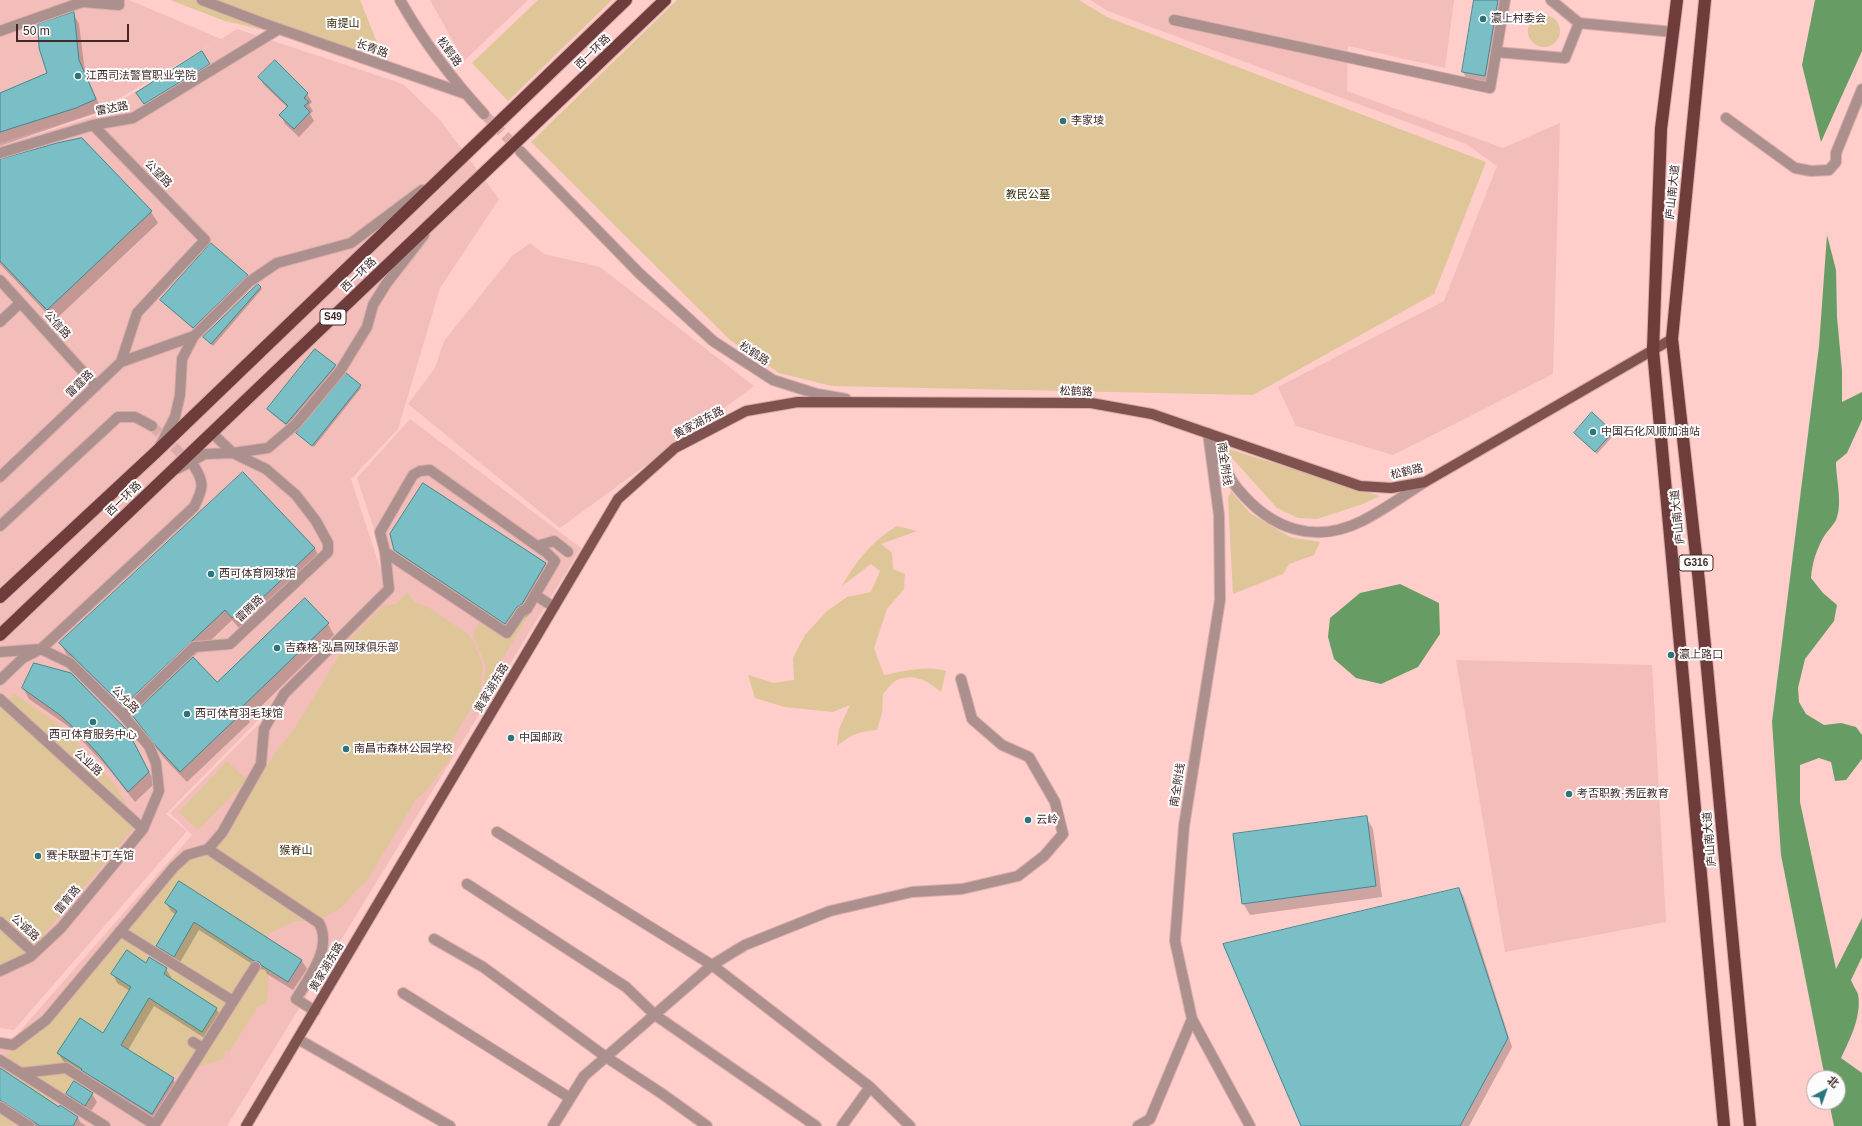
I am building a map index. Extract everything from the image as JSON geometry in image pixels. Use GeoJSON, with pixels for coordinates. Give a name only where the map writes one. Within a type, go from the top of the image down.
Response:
{"type":"FeatureCollection","features":[{"type":"Feature","properties":{"kind":"highway","name":"西一环路"},"geometry":{"type":"LineString","coordinates":[[0,598],[156,452],[626,0]]}},
{"type":"Feature","properties":{"kind":"highway","name":"西一环路"},"geometry":{"type":"LineString","coordinates":[[0,635],[665,0]]}},
{"type":"Feature","properties":{"kind":"highway","name":"庐山南大道"},"geometry":{"type":"LineString","coordinates":[[1677,0],[1661,129],[1653,350],[1724,1126]]}},
{"type":"Feature","properties":{"kind":"highway","name":"庐山南大道"},"geometry":{"type":"LineString","coordinates":[[1705,0],[1672,339],[1699,590],[1750,1126]]}},
{"type":"Feature","properties":{"kind":"main road","name":"松鹤路"},"geometry":{"type":"LineString","coordinates":[[864,403],[1091,403],[1152,414],[1360,486],[1391,488],[1425,482],[1672,339]]}},
{"type":"Feature","properties":{"kind":"main road","name":"黄家湖东路"},"geometry":{"type":"LineString","coordinates":[[246,1126],[618,500],[675,448],[746,411],[798,402],[864,403]]}},
{"type":"Feature","properties":{"kind":"street"},"geometry":{"type":"LineString","coordinates":[[0,31],[82,2],[119,5],[118,0]]}},
{"type":"Feature","properties":{"kind":"street","name":"长青路"},"geometry":{"type":"LineString","coordinates":[[202,0],[279,29],[466,94]]}},
{"type":"Feature","properties":{"kind":"street","name":"松鹤路"},"geometry":{"type":"LineString","coordinates":[[400,0],[435,54],[466,94],[484,114]]}},
{"type":"Feature","properties":{"kind":"street"},"geometry":{"type":"LineString","coordinates":[[1174,20],[1490,88],[1505,0]]}},
{"type":"Feature","properties":{"kind":"street"},"geometry":{"type":"LineString","coordinates":[[1551,0],[1579,22],[1673,32]]}},
{"type":"Feature","properties":{"kind":"street"},"geometry":{"type":"LineString","coordinates":[[1496,52],[1565,58],[1579,22]]}},
{"type":"Feature","properties":{"kind":"street","name":"雷达路"},"geometry":{"type":"LineString","coordinates":[[0,153],[93,125],[133,118],[279,29]]}},
{"type":"Feature","properties":{"kind":"street"},"geometry":{"type":"LineString","coordinates":[[1726,118],[1795,168],[1810,171],[1829,170],[1836,162],[1836,153],[1862,89]]}},
{"type":"Feature","properties":{"kind":"street","name":"公望路"},"geometry":{"type":"LineString","coordinates":[[93,125],[205,240],[137,313],[121,362]]}},
{"type":"Feature","properties":{"kind":"street","name":"松鹤路"},"geometry":{"type":"LineString","coordinates":[[520,151],[639,273],[713,341],[773,380],[817,394],[864,403]]}},
{"type":"Feature","properties":{"kind":"street"},"geometry":{"type":"LineString","coordinates":[[156,452],[175,417],[180,395],[182,359],[194,336],[249,282],[277,263],[350,243],[453,168]]}},
{"type":"Feature","properties":{"kind":"street"},"geometry":{"type":"LineString","coordinates":[[170,473],[205,454],[233,453],[268,448],[296,424],[340,371],[367,328],[374,304],[386,284],[440,215]]}},
{"type":"Feature","properties":{"kind":"street","name":"公信路"},"geometry":{"type":"LineString","coordinates":[[0,280],[96,386]]}},
{"type":"Feature","properties":{"kind":"street"},"geometry":{"type":"LineString","coordinates":[[0,322],[20,303]]}},
{"type":"Feature","properties":{"kind":"street","name":"雷霆路"},"geometry":{"type":"LineString","coordinates":[[0,477],[121,362],[194,336]]}},
{"type":"Feature","properties":{"kind":"street"},"geometry":{"type":"LineString","coordinates":[[0,526],[118,417],[135,417],[152,426]]}},
{"type":"Feature","properties":{"kind":"street","name":"雷腾路"},"geometry":{"type":"LineString","coordinates":[[123,715],[194,647],[230,644],[328,552],[328,543],[316,521],[296,495],[266,469],[233,453],[212,433]]}},
{"type":"Feature","properties":{"kind":"street"},"geometry":{"type":"LineString","coordinates":[[1208,433],[1237,489],[1266,516],[1296,531],[1325,533],[1362,521],[1425,482]]}},
{"type":"Feature","properties":{"kind":"street","name":"南全附线"},"geometry":{"type":"LineString","coordinates":[[1208,433],[1219,515],[1220,600],[1184,826],[1174,941],[1192,1019],[1250,1126]]}},
{"type":"Feature","properties":{"kind":"street"},"geometry":{"type":"LineString","coordinates":[[0,680],[23,658],[41,649],[194,507],[202,490],[201,476],[194,466]]}},
{"type":"Feature","properties":{"kind":"street"},"geometry":{"type":"LineString","coordinates":[[0,1043],[13,1045],[46,1020],[179,863],[187,855],[208,849],[222,833],[261,764],[264,729],[284,694],[389,590],[385,552],[380,532],[413,475],[420,471],[430,470],[547,553],[555,561],[527,609],[522,611],[507,633],[385,552]]}},
{"type":"Feature","properties":{"kind":"street"},"geometry":{"type":"LineString","coordinates":[[537,546],[554,541],[568,552]]}},
{"type":"Feature","properties":{"kind":"street"},"geometry":{"type":"LineString","coordinates":[[535,595],[554,608]]}},
{"type":"Feature","properties":{"kind":"street","name":"公允路"},"geometry":{"type":"LineString","coordinates":[[0,652],[41,649],[70,663],[123,715],[149,746],[156,763],[159,791],[143,829]]}},
{"type":"Feature","properties":{"kind":"street"},"geometry":{"type":"LineString","coordinates":[[553,1126],[584,1076],[712,965],[745,945],[830,911],[912,892],[962,889],[1018,876],[1044,856],[1063,834],[1055,802],[1029,757],[1002,745],[972,719],[961,679]]}},
{"type":"Feature","properties":{"kind":"street","name":"公业路"},"geometry":{"type":"LineString","coordinates":[[0,699],[143,829]]}},
{"type":"Feature","properties":{"kind":"street","name":"雷育路"},"geometry":{"type":"LineString","coordinates":[[0,971],[14,965],[34,953],[61,928],[143,829]]}},
{"type":"Feature","properties":{"kind":"street"},"geometry":{"type":"LineString","coordinates":[[497,832],[712,965],[870,1087],[910,1126]]}},
{"type":"Feature","properties":{"kind":"street"},"geometry":{"type":"LineString","coordinates":[[208,849],[319,923],[323,930],[323,942],[320,956],[296,999],[315,1011]]}},
{"type":"Feature","properties":{"kind":"street"},"geometry":{"type":"LineString","coordinates":[[467,884],[626,987],[655,1015],[816,1126]]}},
{"type":"Feature","properties":{"kind":"street","name":"公诚路"},"geometry":{"type":"LineString","coordinates":[[0,922],[34,953]]}},
{"type":"Feature","properties":{"kind":"street"},"geometry":{"type":"LineString","coordinates":[[120,931],[233,1001]]}},
{"type":"Feature","properties":{"kind":"street"},"geometry":{"type":"LineString","coordinates":[[434,939],[483,967],[606,1057],[661,1093],[707,1126]]}},
{"type":"Feature","properties":{"kind":"street"},"geometry":{"type":"LineString","coordinates":[[21,1073],[66,1068],[155,1126],[255,966]]}},
{"type":"Feature","properties":{"kind":"street"},"geometry":{"type":"LineString","coordinates":[[403,993],[570,1098]]}},
{"type":"Feature","properties":{"kind":"street"},"geometry":{"type":"LineString","coordinates":[[1138,1126],[1150,1119],[1192,1019]]}},
{"type":"Feature","properties":{"kind":"street"},"geometry":{"type":"LineString","coordinates":[[298,1039],[450,1126]]}},
{"type":"Feature","properties":{"kind":"street"},"geometry":{"type":"LineString","coordinates":[[193,1042],[204,1048]]}},
{"type":"Feature","properties":{"kind":"street"},"geometry":{"type":"LineString","coordinates":[[0,1060],[105,1126]]}},
{"type":"Feature","properties":{"kind":"street"},"geometry":{"type":"LineString","coordinates":[[842,1126],[870,1087]]}},
{"type":"Feature","properties":{"kind":"street"},"geometry":{"type":"LineString","coordinates":[[0,1107],[29,1126]]}},
{"type":"Feature","properties":{"kind":"shaded area"},"geometry":{"type":"Polygon","coordinates":[[[0,0],[129,0],[221,39],[237,29],[403,84],[440,120],[499,199],[440,288],[398,429],[351,479],[387,589],[166,814],[187,831],[14,1030],[0,1028],[0,146],[98,115],[219,40],[92,114],[0,143],[0,0]]]}},
{"type":"Feature","properties":{"kind":"shaded area"},"geometry":{"type":"Polygon","coordinates":[[[430,0],[528,0],[464,61],[430,0]]]}},
{"type":"Feature","properties":{"kind":"shaded area"},"geometry":{"type":"Polygon","coordinates":[[[1090,0],[1454,0],[1445,68],[1348,46],[1347,91],[1503,148],[1560,123],[1553,374],[1393,455],[1296,426],[1278,387],[1444,301],[1497,166],[1466,144],[1108,11],[1090,0]]]}},
{"type":"Feature","properties":{"kind":"shaded area"},"geometry":{"type":"Polygon","coordinates":[[[1815,0],[1862,0],[1862,51],[1821,142],[1802,65],[1815,0]]]}},
{"type":"Feature","properties":{"kind":"shaded area"},"geometry":{"type":"Polygon","coordinates":[[[1827,235],[1836,270],[1837,317],[1842,371],[1842,402],[1862,392],[1862,420],[1847,453],[1836,462],[1839,499],[1838,513],[1835,522],[1825,535],[1818,548],[1813,562],[1811,578],[1823,593],[1837,605],[1834,621],[1805,659],[1798,688],[1799,702],[1806,714],[1824,725],[1841,723],[1856,727],[1862,735],[1862,759],[1846,780],[1835,781],[1831,762],[1819,758],[1800,765],[1800,802],[1836,969],[1862,918],[1862,957],[1851,980],[1858,994],[1859,1002],[1857,1019],[1841,1058],[1862,1073],[1862,1126],[1834,1126],[1831,1110],[1846,1110],[1846,1070],[1823,1070],[1781,855],[1772,722],[1819,346],[1827,235]]]}},
{"type":"Feature","properties":{"kind":"shaded area"},"geometry":{"type":"Polygon","coordinates":[[[530,243],[544,254],[600,267],[754,386],[560,528],[408,404],[435,368],[444,341],[512,256],[530,243]]]}},
{"type":"Feature","properties":{"kind":"shaded area","name":"南昌市森林公园学校"},"geometry":{"type":"Polygon","coordinates":[[[410,419],[581,548],[227,1126],[0,1126],[0,1037],[13,1039],[192,835],[170,813],[394,589],[357,478],[410,419]]]}},
{"type":"Feature","properties":{"kind":"shaded area"},"geometry":{"type":"Polygon","coordinates":[[[1400,584],[1439,603],[1440,634],[1418,667],[1381,684],[1356,678],[1334,659],[1328,637],[1330,618],[1360,593],[1400,584]]]}},
{"type":"Feature","properties":{"kind":"shaded area","name":"考否职教·秀匠教育"},"geometry":{"type":"Polygon","coordinates":[[[1456,660],[1652,665],[1666,922],[1505,952],[1456,660]]]}},
{"type":"Feature","properties":{"kind":"green space","name":"南提山"},"geometry":{"type":"Polygon","coordinates":[[[170,0],[360,0],[378,45],[349,50],[225,21],[170,0]]]}},
{"type":"Feature","properties":{"kind":"green space"},"geometry":{"type":"Polygon","coordinates":[[[538,0],[612,0],[508,101],[472,63],[538,0]]]}},
{"type":"Feature","properties":{"kind":"green space","name":"教民公墓"},"geometry":{"type":"Polygon","coordinates":[[[677,0],[1079,0],[1107,17],[1486,162],[1434,294],[1253,395],[832,386],[779,373],[730,340],[531,142],[677,0]]]}},
{"type":"Feature","properties":{"kind":"green space"},"geometry":{"type":"Polygon","coordinates":[[[1547,15],[1553,17],[1558,22],[1560,31],[1558,40],[1553,45],[1541,47],[1535,45],[1530,40],[1528,28],[1530,22],[1535,17],[1547,15]]]}},
{"type":"Feature","properties":{"kind":"green space"},"geometry":{"type":"Polygon","coordinates":[[[1222,447],[1380,496],[1363,504],[1317,519],[1298,518],[1277,508],[1222,447]]]}},
{"type":"Feature","properties":{"kind":"green space"},"geometry":{"type":"Polygon","coordinates":[[[1231,491],[1250,513],[1290,537],[1320,542],[1314,555],[1289,564],[1283,574],[1233,594],[1228,498],[1231,491]]]}},
{"type":"Feature","properties":{"kind":"green space"},"geometry":{"type":"Polygon","coordinates":[[[897,526],[917,531],[881,544],[892,553],[893,569],[905,574],[904,589],[887,609],[874,648],[884,675],[907,670],[938,669],[946,671],[941,692],[931,684],[920,679],[909,677],[895,681],[883,694],[882,713],[877,730],[865,731],[856,734],[837,746],[839,729],[850,705],[833,712],[785,707],[755,698],[748,675],[774,683],[794,680],[793,658],[805,635],[827,611],[847,597],[871,592],[880,571],[871,564],[842,586],[865,552],[880,538],[897,526]]]}},
{"type":"Feature","properties":{"kind":"green space","name":"猴脊山"},"geometry":{"type":"Polygon","coordinates":[[[407,592],[415,603],[428,607],[468,634],[475,644],[483,666],[480,694],[453,738],[450,759],[425,792],[416,799],[366,882],[361,885],[342,907],[323,918],[293,922],[268,934],[269,969],[267,1003],[258,1006],[229,1052],[224,1049],[225,1058],[112,1096],[74,1087],[28,1124],[0,1126],[0,1060],[47,1024],[78,990],[175,875],[237,810],[275,753],[295,728],[348,641],[383,606],[397,604],[407,592]]]}},
{"type":"Feature","properties":{"kind":"green space"},"geometry":{"type":"Polygon","coordinates":[[[530,613],[483,691],[486,666],[473,635],[480,620],[507,637],[522,615],[530,613]]]}},
{"type":"Feature","properties":{"kind":"green space"},"geometry":{"type":"Polygon","coordinates":[[[15,694],[65,729],[114,784],[138,823],[17,966],[0,974],[0,707],[15,694]]]}},
{"type":"Feature","properties":{"kind":"green space"},"geometry":{"type":"Polygon","coordinates":[[[227,761],[247,780],[198,830],[179,812],[227,761]]]}},
{"type":"Feature","properties":{"kind":"building"},"geometry":{"type":"Polygon","coordinates":[[[1474,0],[1498,0],[1485,76],[1462,72],[1474,0]]]}},
{"type":"Feature","properties":{"kind":"building"},"geometry":{"type":"Polygon","coordinates":[[[74,12],[79,60],[96,99],[76,108],[0,132],[0,93],[47,73],[39,48],[38,24],[74,12]]]}},
{"type":"Feature","properties":{"kind":"building"},"geometry":{"type":"Polygon","coordinates":[[[202,51],[210,64],[144,104],[136,93],[202,51]]]}},
{"type":"Feature","properties":{"kind":"building"},"geometry":{"type":"Polygon","coordinates":[[[275,60],[308,93],[304,98],[309,102],[304,106],[310,112],[294,129],[279,115],[288,106],[258,77],[275,60]]]}},
{"type":"Feature","properties":{"kind":"building"},"geometry":{"type":"Polygon","coordinates":[[[82,138],[152,211],[47,310],[0,261],[0,159],[57,143],[82,138]]]}},
{"type":"Feature","properties":{"kind":"building"},"geometry":{"type":"Polygon","coordinates":[[[211,243],[248,275],[193,328],[160,300],[211,243]]]}},
{"type":"Feature","properties":{"kind":"building"},"geometry":{"type":"Polygon","coordinates":[[[258,284],[261,287],[211,344],[203,337],[258,284]]]}},
{"type":"Feature","properties":{"kind":"building"},"geometry":{"type":"Polygon","coordinates":[[[315,349],[336,365],[286,424],[267,409],[315,349]]]}},
{"type":"Feature","properties":{"kind":"building"},"geometry":{"type":"Polygon","coordinates":[[[346,373],[361,385],[312,446],[296,433],[346,373]]]}},
{"type":"Feature","properties":{"kind":"building","name":"中国石化风顺加油站"},"geometry":{"type":"Polygon","coordinates":[[[1592,412],[1613,432],[1595,452],[1574,433],[1592,412]]]}},
{"type":"Feature","properties":{"kind":"building","name":"西可体育网球馆"},"geometry":{"type":"Polygon","coordinates":[[[243,472],[315,548],[257,603],[253,599],[232,618],[225,610],[123,706],[59,643],[243,472]]]}},
{"type":"Feature","properties":{"kind":"building"},"geometry":{"type":"Polygon","coordinates":[[[423,483],[546,563],[522,604],[517,607],[505,624],[394,550],[390,534],[423,483]]]}},
{"type":"Feature","properties":{"kind":"building","name":"西可体育羽毛球馆"},"geometry":{"type":"Polygon","coordinates":[[[305,598],[329,623],[241,708],[244,711],[180,772],[156,746],[132,715],[193,657],[217,682],[305,598]]]}},
{"type":"Feature","properties":{"kind":"building","name":"西可体育服务中心"},"geometry":{"type":"Polygon","coordinates":[[[34,663],[71,673],[128,731],[149,772],[128,792],[100,756],[76,730],[60,715],[22,688],[34,663]]]}},
{"type":"Feature","properties":{"kind":"building"},"geometry":{"type":"Polygon","coordinates":[[[1367,816],[1376,886],[1242,904],[1233,834],[1367,816]]]}},
{"type":"Feature","properties":{"kind":"building"},"geometry":{"type":"Polygon","coordinates":[[[179,881],[302,960],[288,982],[261,965],[259,962],[254,961],[194,922],[174,957],[156,946],[177,911],[165,903],[179,881]]]}},
{"type":"Feature","properties":{"kind":"building"},"geometry":{"type":"Polygon","coordinates":[[[1459,888],[1508,1038],[1460,1126],[1301,1126],[1223,944],[1459,888]]]}},
{"type":"Feature","properties":{"kind":"building"},"geometry":{"type":"Polygon","coordinates":[[[127,950],[146,963],[149,957],[167,968],[164,974],[217,1008],[202,1032],[149,998],[121,1045],[174,1078],[152,1114],[81,1070],[82,1069],[57,1053],[80,1018],[103,1033],[131,987],[111,974],[127,950]]]}},
{"type":"Feature","properties":{"kind":"building"},"geometry":{"type":"Polygon","coordinates":[[[0,1068],[59,1107],[60,1105],[78,1117],[73,1126],[40,1126],[0,1100],[0,1068]]]}},
{"type":"Feature","properties":{"kind":"building"},"geometry":{"type":"Polygon","coordinates":[[[74,1081],[93,1093],[85,1106],[66,1094],[74,1081]]]}},
{"type":"Feature","properties":{"kind":"tunnel"},"geometry":{"type":"LineString","coordinates":[[484,114],[519,150]]}},
{"type":"Feature","properties":{"kind":"tunnel"},"geometry":{"type":"LineString","coordinates":[[152,426],[191,463]]}},
{"type":"Feature","properties":{"kind":"place","name":"瀛上村委会"},"geometry":{"type":"Point","coordinates":[1483,19]}},
{"type":"Feature","properties":{"kind":"place","name":"江西司法警官职业学院"},"geometry":{"type":"Point","coordinates":[78,76]}},
{"type":"Feature","properties":{"kind":"place","name":"李家堎"},"geometry":{"type":"Point","coordinates":[1063,121]}},
{"type":"Feature","properties":{"kind":"place","name":"中国石化风顺加油站"},"geometry":{"type":"Point","coordinates":[1593,432]}},
{"type":"Feature","properties":{"kind":"place","name":"西可体育网球馆"},"geometry":{"type":"Point","coordinates":[211,574]}},
{"type":"Feature","properties":{"kind":"place","name":"吉森格·泓昌网球俱乐部"},"geometry":{"type":"Point","coordinates":[277,648]}},
{"type":"Feature","properties":{"kind":"place","name":"瀛上路口"},"geometry":{"type":"Point","coordinates":[1671,655]}},
{"type":"Feature","properties":{"kind":"place","name":"西可体育羽毛球馆"},"geometry":{"type":"Point","coordinates":[187,714]}},
{"type":"Feature","properties":{"kind":"place","name":"西可体育服务中心"},"geometry":{"type":"Point","coordinates":[93,722]}},
{"type":"Feature","properties":{"kind":"place","name":"中国邮政"},"geometry":{"type":"Point","coordinates":[511,738]}},
{"type":"Feature","properties":{"kind":"place","name":"南昌市森林公园学校"},"geometry":{"type":"Point","coordinates":[346,749]}},
{"type":"Feature","properties":{"kind":"place","name":"考否职教·秀匠教育"},"geometry":{"type":"Point","coordinates":[1569,794]}},
{"type":"Feature","properties":{"kind":"place","name":"云岭"},"geometry":{"type":"Point","coordinates":[1028,820]}},
{"type":"Feature","properties":{"kind":"place","name":"赛卡联盟卡丁车馆"},"geometry":{"type":"Point","coordinates":[38,856]}}]}
